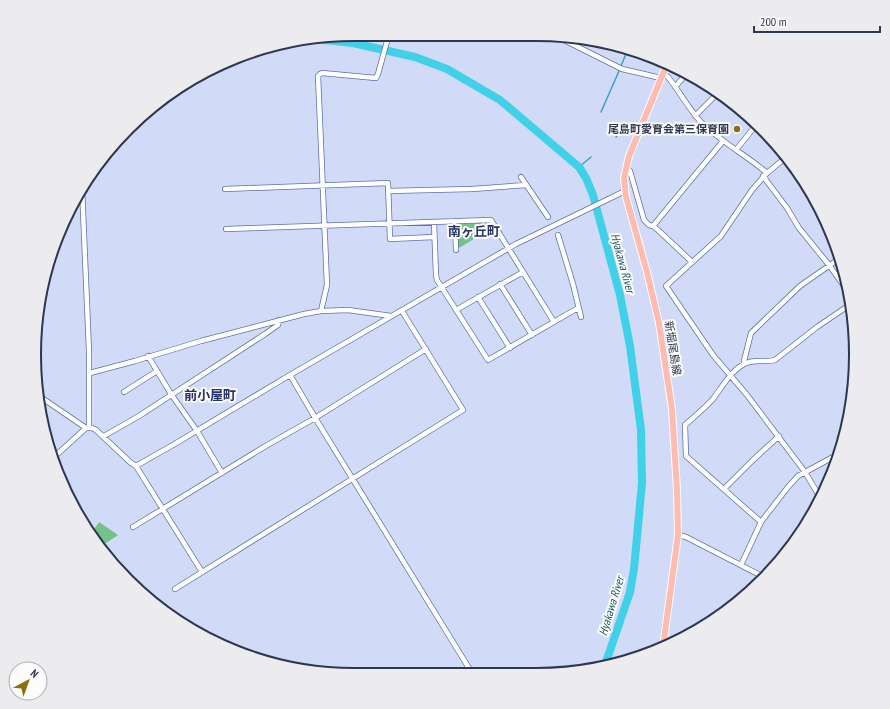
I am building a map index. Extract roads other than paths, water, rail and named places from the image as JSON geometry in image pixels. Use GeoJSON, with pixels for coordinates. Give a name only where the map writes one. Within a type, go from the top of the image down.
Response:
{"type":"FeatureCollection","features":[{"type":"Feature","properties":{"kind":"main road","name":"新堀尾島線"},"geometry":{"type":"LineString","coordinates":[[664,640],[678,535],[674,429],[668,375],[654,298],[625,191],[624,178],[626,168],[665,69]]}},
{"type":"Feature","properties":{"kind":"street"},"geometry":{"type":"LineString","coordinates":[[322,311],[326,285],[318,76],[322,73],[376,78],[387,41]]}},
{"type":"Feature","properties":{"kind":"street"},"geometry":{"type":"LineString","coordinates":[[571,44],[622,69],[668,77],[696,116],[723,141],[753,161],[765,175],[800,228],[840,280]]}},
{"type":"Feature","properties":{"kind":"street"},"geometry":{"type":"LineString","coordinates":[[675,87],[683,78]]}},
{"type":"Feature","properties":{"kind":"street"},"geometry":{"type":"LineString","coordinates":[[696,116],[714,97]]}},
{"type":"Feature","properties":{"kind":"street"},"geometry":{"type":"LineString","coordinates":[[736,150],[753,129]]}},
{"type":"Feature","properties":{"kind":"street"},"geometry":{"type":"LineString","coordinates":[[653,226],[723,141]]}},
{"type":"Feature","properties":{"kind":"street"},"geometry":{"type":"LineString","coordinates":[[782,161],[765,175],[752,190],[721,236],[667,284],[667,288],[713,355],[779,436],[805,472],[817,493]]}},
{"type":"Feature","properties":{"kind":"street"},"geometry":{"type":"LineString","coordinates":[[626,168],[630,171],[644,220],[649,225],[653,226],[692,262]]}},
{"type":"Feature","properties":{"kind":"street"},"geometry":{"type":"LineString","coordinates":[[521,177],[548,217]]}},
{"type":"Feature","properties":{"kind":"street"},"geometry":{"type":"LineString","coordinates":[[225,189],[388,183],[390,239],[434,237]]}},
{"type":"Feature","properties":{"kind":"street"},"geometry":{"type":"LineString","coordinates":[[388,191],[472,189],[526,185]]}},
{"type":"Feature","properties":{"kind":"street"},"geometry":{"type":"LineString","coordinates":[[136,466],[509,248],[625,191]]}},
{"type":"Feature","properties":{"kind":"street"},"geometry":{"type":"LineString","coordinates":[[58,454],[88,428],[90,373],[83,199]]}},
{"type":"Feature","properties":{"kind":"street"},"geometry":{"type":"LineString","coordinates":[[226,229],[491,220],[554,322]]}},
{"type":"Feature","properties":{"kind":"street"},"geometry":{"type":"LineString","coordinates":[[455,221],[456,250]]}},
{"type":"Feature","properties":{"kind":"street"},"geometry":{"type":"LineString","coordinates":[[434,222],[436,275],[456,310],[488,360],[578,308]]}},
{"type":"Feature","properties":{"kind":"street"},"geometry":{"type":"LineString","coordinates":[[558,235],[573,284],[581,317]]}},
{"type":"Feature","properties":{"kind":"street"},"geometry":{"type":"LineString","coordinates":[[744,363],[751,333],[800,286],[834,262]]}},
{"type":"Feature","properties":{"kind":"street"},"geometry":{"type":"LineString","coordinates":[[456,310],[523,272]]}},
{"type":"Feature","properties":{"kind":"street"},"geometry":{"type":"LineString","coordinates":[[500,284],[532,335]]}},
{"type":"Feature","properties":{"kind":"street"},"geometry":{"type":"LineString","coordinates":[[478,297],[510,348]]}},
{"type":"Feature","properties":{"kind":"street"},"geometry":{"type":"LineString","coordinates":[[761,522],[686,456],[685,425],[712,399],[744,363],[758,360],[770,362],[775,360],[817,327],[845,308]]}},
{"type":"Feature","properties":{"kind":"street"},"geometry":{"type":"LineString","coordinates":[[90,373],[201,341],[304,314],[322,311],[348,310],[391,316]]}},
{"type":"Feature","properties":{"kind":"street"},"geometry":{"type":"LineString","coordinates":[[175,589],[463,410],[402,311]]}},
{"type":"Feature","properties":{"kind":"street"},"geometry":{"type":"LineString","coordinates":[[104,436],[139,416],[278,325],[279,320]]}},
{"type":"Feature","properties":{"kind":"street"},"geometry":{"type":"LineString","coordinates":[[133,527],[315,418],[426,349]]}},
{"type":"Feature","properties":{"kind":"street"},"geometry":{"type":"LineString","coordinates":[[148,356],[171,394],[197,431],[222,473]]}},
{"type":"Feature","properties":{"kind":"street"},"geometry":{"type":"LineString","coordinates":[[124,392],[157,371]]}},
{"type":"Feature","properties":{"kind":"street"},"geometry":{"type":"LineString","coordinates":[[290,375],[469,668]]}},
{"type":"Feature","properties":{"kind":"street"},"geometry":{"type":"LineString","coordinates":[[45,400],[88,428],[96,430],[136,466],[202,572]]}},
{"type":"Feature","properties":{"kind":"street"},"geometry":{"type":"LineString","coordinates":[[724,489],[779,436]]}},
{"type":"Feature","properties":{"kind":"street"},"geometry":{"type":"LineString","coordinates":[[741,566],[761,522],[788,487],[798,476],[831,458]]}},
{"type":"Feature","properties":{"kind":"street"},"geometry":{"type":"LineString","coordinates":[[678,535],[686,537],[759,574]]}},
{"type":"Feature","properties":{"kind":"waterway","name":"Hyakawa River"},"geometry":{"type":"LineString","coordinates":[[340,42],[353,43],[415,57],[447,69],[500,100],[579,167],[586,178],[593,195],[620,295],[630,346],[641,430],[642,483],[634,569],[630,592],[607,660]]}},
{"type":"Feature","properties":{"kind":"waterway"},"geometry":{"type":"LineString","coordinates":[[621,66],[626,55]]}},
{"type":"Feature","properties":{"kind":"waterway"},"geometry":{"type":"LineString","coordinates":[[601,112],[619,71]]}},
{"type":"Feature","properties":{"kind":"waterway"},"geometry":{"type":"LineString","coordinates":[[616,137],[620,132]]}},
{"type":"Feature","properties":{"kind":"waterway"},"geometry":{"type":"LineString","coordinates":[[579,167],[591,157]]}},
{"type":"Feature","properties":{"kind":"place","name":"尾島町愛育会第三保育園"},"geometry":{"type":"Point","coordinates":[737,129]}},
{"type":"Feature","properties":{"kind":"district","name":"南ヶ丘町"},"geometry":{"type":"Point","coordinates":[474,231]}},
{"type":"Feature","properties":{"kind":"district","name":"前小屋町"},"geometry":{"type":"Point","coordinates":[210,395]}}]}
